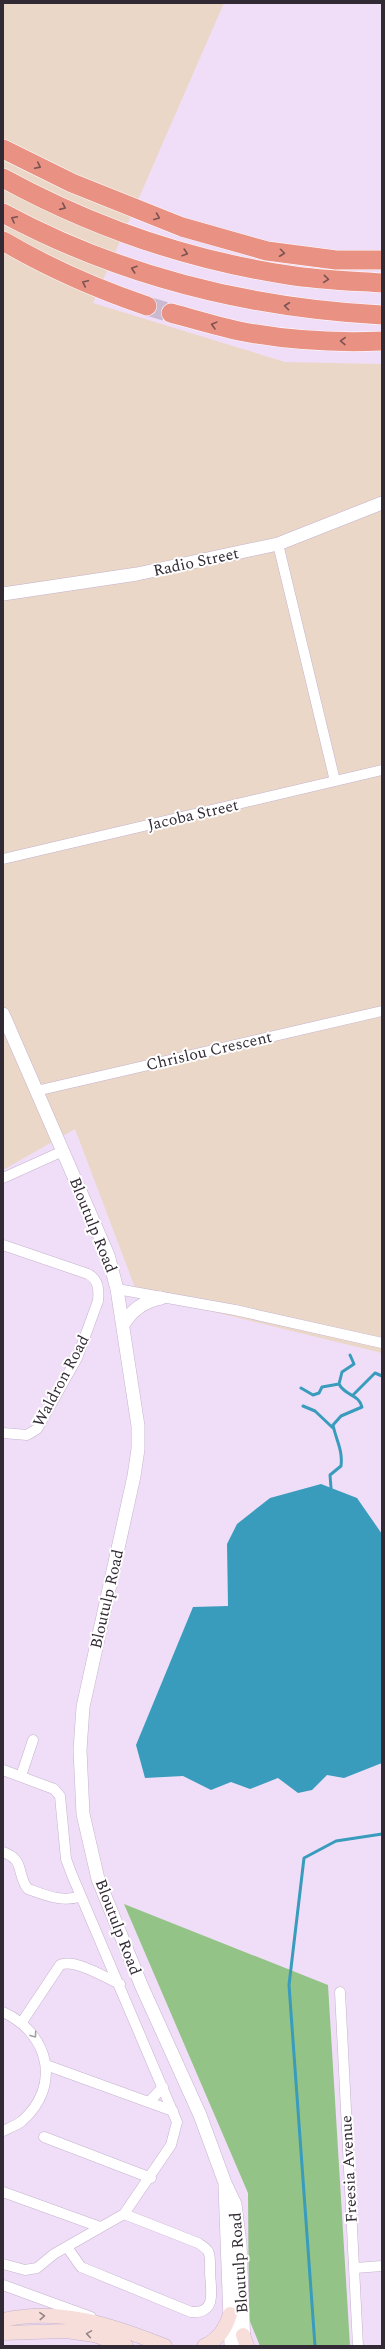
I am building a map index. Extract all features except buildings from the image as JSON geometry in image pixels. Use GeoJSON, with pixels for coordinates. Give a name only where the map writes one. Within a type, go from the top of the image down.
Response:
{"type":"FeatureCollection","features":[{"type":"Feature","properties":{"kind":"highway"},"geometry":{"type":"LineString","coordinates":[[3,149],[72,183],[182,227],[267,251],[336,260],[382,260]]}},
{"type":"Feature","properties":{"kind":"highway"},"geometry":{"type":"LineString","coordinates":[[3,178],[98,223],[198,257],[289,275],[382,283]]}},
{"type":"Feature","properties":{"kind":"highway"},"geometry":{"type":"LineString","coordinates":[[3,213],[69,244],[124,266],[173,282],[278,304],[339,312],[382,315]]}},
{"type":"Feature","properties":{"kind":"highway"},"geometry":{"type":"LineString","coordinates":[[3,241],[33,258],[98,289],[147,306]]}},
{"type":"Feature","properties":{"kind":"highway"},"geometry":{"type":"LineString","coordinates":[[171,313],[238,331],[273,336],[320,340],[382,341]]}},
{"type":"Feature","properties":{"kind":"main road"},"geometry":{"type":"LineString","coordinates":[[204,2346],[223,2332],[230,2314]]}},
{"type":"Feature","properties":{"kind":"main road"},"geometry":{"type":"LineString","coordinates":[[3,2320],[49,2315],[75,2317],[165,2346]]}},
{"type":"Feature","properties":{"kind":"main road"},"geometry":{"type":"LineString","coordinates":[[3,2333],[66,2331],[94,2335],[126,2346]]}},
{"type":"Feature","properties":{"kind":"street","name":"Radio Street"},"geometry":{"type":"LineString","coordinates":[[3,594],[137,574],[278,544],[382,503]]}},
{"type":"Feature","properties":{"kind":"street"},"geometry":{"type":"LineString","coordinates":[[278,544],[335,781]]}},
{"type":"Feature","properties":{"kind":"street","name":"Jacoba Street"},"geometry":{"type":"LineString","coordinates":[[3,859],[382,770]]}},
{"type":"Feature","properties":{"kind":"street","name":"Chrislou Crescent"},"geometry":{"type":"LineString","coordinates":[[36,1091],[382,1011]]}},
{"type":"Feature","properties":{"kind":"street","name":"Bloutulp Road"},"geometry":{"type":"LineString","coordinates":[[3,1014],[108,1255],[117,1289],[135,1397],[138,1426],[138,1449],[134,1476],[83,1706],[80,1750],[82,1807],[98,1878],[142,1987],[200,2115],[225,2183],[235,2204],[240,2244],[245,2342]]}},
{"type":"Feature","properties":{"kind":"street"},"geometry":{"type":"LineString","coordinates":[[3,1178],[63,1151]]}},
{"type":"Feature","properties":{"kind":"street","name":"Waldron Road"},"geometry":{"type":"LineString","coordinates":[[3,1245],[93,1276],[98,1286],[98,1301],[77,1358],[37,1429],[27,1435],[3,1433]]}},
{"type":"Feature","properties":{"kind":"street"},"geometry":{"type":"LineString","coordinates":[[117,1289],[235,1310],[382,1343]]}},
{"type":"Feature","properties":{"kind":"street"},"geometry":{"type":"LineString","coordinates":[[123,1325],[141,1305],[151,1299],[161,1298]]}},
{"type":"Feature","properties":{"kind":"street"},"geometry":{"type":"LineString","coordinates":[[21,1776],[33,1740]]}},
{"type":"Feature","properties":{"kind":"street"},"geometry":{"type":"LineString","coordinates":[[3,1770],[54,1789],[60,1796],[66,1858],[177,2122],[171,2145],[151,2178],[124,2214],[100,2227],[31,2270],[20,2269],[3,2264]]}},
{"type":"Feature","properties":{"kind":"street"},"geometry":{"type":"LineString","coordinates":[[3,1852],[14,1857],[24,1885],[28,1889],[62,1900],[81,1896]]}},
{"type":"Feature","properties":{"kind":"street"},"geometry":{"type":"LineString","coordinates":[[22,2022],[60,1965],[64,1963],[76,1964],[120,1984]]}},
{"type":"Feature","properties":{"kind":"street","name":"Freesia Avenue"},"geometry":{"type":"LineString","coordinates":[[340,1992],[358,2346]]}},
{"type":"Feature","properties":{"kind":"street"},"geometry":{"type":"LineString","coordinates":[[3,2012],[22,2022],[34,2034],[46,2065],[45,2086],[36,2106],[21,2122],[3,2131]]}},
{"type":"Feature","properties":{"kind":"street"},"geometry":{"type":"LineString","coordinates":[[46,2065],[173,2111]]}},
{"type":"Feature","properties":{"kind":"street"},"geometry":{"type":"LineString","coordinates":[[149,2102],[163,2087]]}},
{"type":"Feature","properties":{"kind":"street"},"geometry":{"type":"LineString","coordinates":[[44,2137],[151,2178]]}},
{"type":"Feature","properties":{"kind":"street","name":"Bloutulp Road"},"geometry":{"type":"LineString","coordinates":[[225,2183],[231,2346]]}},
{"type":"Feature","properties":{"kind":"street"},"geometry":{"type":"LineString","coordinates":[[3,2192],[77,2220],[100,2227]]}},
{"type":"Feature","properties":{"kind":"street"},"geometry":{"type":"LineString","coordinates":[[67,2248],[81,2267],[191,2312],[199,2312],[207,2308],[212,2299],[210,2257],[205,2248],[124,2214]]}},
{"type":"Feature","properties":{"kind":"street"},"geometry":{"type":"LineString","coordinates":[[77,2220],[79,2240]]}},
{"type":"Feature","properties":{"kind":"street"},"geometry":{"type":"LineString","coordinates":[[355,2268],[382,2266]]}},
{"type":"Feature","properties":{"kind":"street"},"geometry":{"type":"LineString","coordinates":[[3,2285],[147,2339]]}},
{"type":"Feature","properties":{"kind":"shaded area"},"geometry":{"type":"Polygon","coordinates":[[[3,3],[224,3],[93,303],[285,362],[382,364],[382,1353],[137,1293],[75,1129],[3,1170],[3,3]]]}},
{"type":"Feature","properties":{"kind":"green space"},"geometry":{"type":"Polygon","coordinates":[[[124,1904],[328,1985],[350,2346],[260,2346],[249,2319],[248,2193],[124,1904]]]}},
{"type":"Feature","properties":{"kind":"water"},"geometry":{"type":"Polygon","coordinates":[[[321,1484],[357,1498],[382,1534],[382,1763],[344,1778],[327,1775],[312,1790],[298,1793],[278,1778],[250,1789],[231,1782],[211,1790],[183,1776],[145,1778],[136,1745],[193,1607],[228,1606],[227,1544],[237,1524],[270,1498],[321,1484]]]}},
{"type":"Feature","properties":{"kind":"waterway"},"geometry":{"type":"LineString","coordinates":[[331,1488],[330,1475],[341,1466],[340,1450],[333,1425],[341,1416],[362,1407],[358,1400],[345,1391],[339,1384],[342,1372],[354,1364],[350,1355]]}},
{"type":"Feature","properties":{"kind":"waterway"},"geometry":{"type":"LineString","coordinates":[[353,1395],[375,1373],[382,1376]]}},
{"type":"Feature","properties":{"kind":"waterway"},"geometry":{"type":"LineString","coordinates":[[301,1388],[313,1395],[319,1393],[322,1387],[339,1384]]}},
{"type":"Feature","properties":{"kind":"waterway"},"geometry":{"type":"LineString","coordinates":[[303,1406],[315,1411],[333,1428]]}},
{"type":"Feature","properties":{"kind":"waterway"},"geometry":{"type":"LineString","coordinates":[[315,2346],[289,1985],[304,1858],[336,1841],[382,1834]]}},
{"type":"Feature","properties":{"kind":"tunnel"},"geometry":{"type":"LineString","coordinates":[[147,306],[171,313]]}}]}
